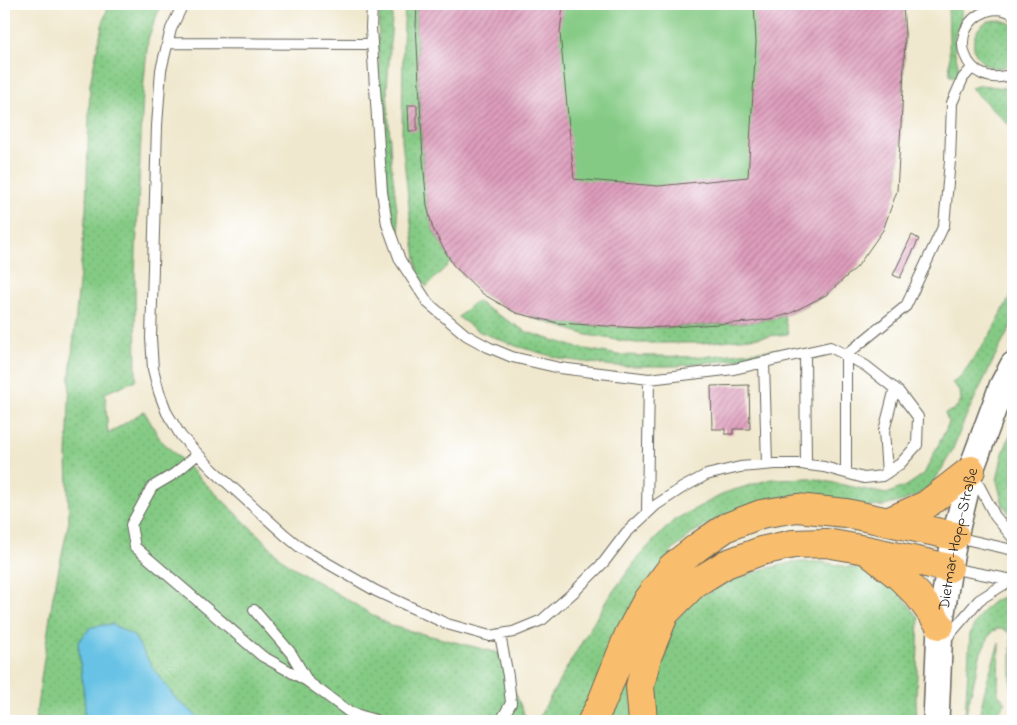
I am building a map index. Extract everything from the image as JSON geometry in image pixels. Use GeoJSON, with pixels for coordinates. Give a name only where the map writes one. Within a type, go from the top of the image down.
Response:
{"type":"FeatureCollection","features":[{"type":"Feature","properties":{"kind":"highway"},"geometry":{"type":"LineString","coordinates":[[887,522],[926,505],[971,470]]}},
{"type":"Feature","properties":{"kind":"highway"},"geometry":{"type":"LineString","coordinates":[[592,721],[601,704],[629,634],[647,600],[672,567],[727,527],[761,514],[797,508],[846,513],[955,536]]}},
{"type":"Feature","properties":{"kind":"highway"},"geometry":{"type":"LineString","coordinates":[[643,721],[640,686],[647,657],[665,613],[694,584],[726,564],[761,551],[793,544],[826,543],[948,568]]}},
{"type":"Feature","properties":{"kind":"highway"},"geometry":{"type":"LineString","coordinates":[[866,550],[918,595],[939,636]]}},
{"type":"Feature","properties":{"kind":"street","name":"Dietmar-Hopp-Straße"},"geometry":{"type":"LineString","coordinates":[[936,721],[939,636],[948,568],[971,470],[1002,386],[1013,365]]}},
{"type":"Feature","properties":{"kind":"lane"},"geometry":{"type":"LineString","coordinates":[[182,4],[171,28],[161,70],[157,126],[151,338],[153,369],[159,392],[181,436],[213,470],[284,535],[301,548],[376,591],[447,624],[490,636],[513,632],[542,620],[604,562],[626,533],[656,505],[706,475],[740,467],[767,464],[806,464],[864,478],[882,476],[900,464],[917,445],[918,417],[899,392],[866,366],[830,348],[734,368],[649,379],[560,368],[512,357],[466,335],[428,303],[400,260],[387,224],[382,192],[371,28],[372,4]]}},
{"type":"Feature","properties":{"kind":"lane"},"geometry":{"type":"LineString","coordinates":[[974,4],[979,14]]}},
{"type":"Feature","properties":{"kind":"lane"},"geometry":{"type":"LineString","coordinates":[[1013,14],[1002,10],[992,10],[979,14],[968,25],[964,35],[963,49],[967,61],[972,68],[981,74],[991,78],[1004,78],[1013,74]]}},
{"type":"Feature","properties":{"kind":"lane"},"geometry":{"type":"LineString","coordinates":[[168,43],[372,44]]}},
{"type":"Feature","properties":{"kind":"lane"},"geometry":{"type":"LineString","coordinates":[[846,355],[906,306],[944,225],[950,161],[952,103],[963,78],[972,68]]}},
{"type":"Feature","properties":{"kind":"lane"},"geometry":{"type":"LineString","coordinates":[[805,353],[806,464]]}},
{"type":"Feature","properties":{"kind":"lane"},"geometry":{"type":"LineString","coordinates":[[846,355],[846,473]]}},
{"type":"Feature","properties":{"kind":"lane"},"geometry":{"type":"LineString","coordinates":[[764,362],[767,464]]}},
{"type":"Feature","properties":{"kind":"lane"},"geometry":{"type":"LineString","coordinates":[[647,513],[649,379]]}},
{"type":"Feature","properties":{"kind":"lane"},"geometry":{"type":"LineString","coordinates":[[887,473],[884,431],[895,388]]}},
{"type":"Feature","properties":{"kind":"lane"},"geometry":{"type":"LineString","coordinates":[[198,454],[174,474],[152,487],[131,525],[135,547],[262,656],[307,681],[349,712],[378,721]]}},
{"type":"Feature","properties":{"kind":"lane"},"geometry":{"type":"LineString","coordinates":[[971,470],[995,516],[1013,538]]}},
{"type":"Feature","properties":{"kind":"lane"},"geometry":{"type":"LineString","coordinates":[[955,536],[1013,550]]}},
{"type":"Feature","properties":{"kind":"lane"},"geometry":{"type":"LineString","coordinates":[[948,568],[1012,580]]}},
{"type":"Feature","properties":{"kind":"lane"},"geometry":{"type":"LineString","coordinates":[[939,636],[979,600],[1012,580]]}},
{"type":"Feature","properties":{"kind":"lane"},"geometry":{"type":"LineString","coordinates":[[254,610],[291,653],[307,681]]}},
{"type":"Feature","properties":{"kind":"lane"},"geometry":{"type":"LineString","coordinates":[[497,721],[502,718],[510,703],[508,676],[500,634]]}},
{"type":"Feature","properties":{"kind":"green space"},"geometry":{"type":"Polygon","coordinates":[[[109,4],[161,4],[148,39],[143,91],[135,276],[136,380],[105,393],[108,434],[144,411],[160,439],[288,564],[391,626],[499,653],[527,721],[35,721],[53,596],[69,521],[67,457],[70,376],[86,211],[90,84],[102,26],[109,4]]]}},
{"type":"Feature","properties":{"kind":"green space"},"geometry":{"type":"Polygon","coordinates":[[[380,4],[393,4],[387,89],[391,161],[401,243],[394,226],[383,150],[378,45],[380,4]]]}},
{"type":"Feature","properties":{"kind":"green space"},"geometry":{"type":"Polygon","coordinates":[[[405,4],[417,4],[416,25],[423,160],[451,262],[426,287],[418,273],[402,140],[405,4]]]}},
{"type":"Feature","properties":{"kind":"green space"},"geometry":{"type":"Polygon","coordinates":[[[417,4],[903,4],[905,35],[897,191],[857,267],[826,295],[791,313],[750,322],[639,328],[516,313],[483,294],[453,265],[433,229],[427,206],[423,160],[416,25],[417,4]]]}},
{"type":"Feature","properties":{"kind":"green space"},"geometry":{"type":"Polygon","coordinates":[[[948,4],[963,4],[955,36],[955,53],[959,68],[956,77],[950,76],[948,4]]]}},
{"type":"Feature","properties":{"kind":"green space"},"geometry":{"type":"Polygon","coordinates":[[[1001,20],[1010,23],[1013,27],[1013,61],[1005,66],[996,68],[988,66],[976,55],[974,37],[979,28],[988,21],[1001,20]]]}},
{"type":"Feature","properties":{"kind":"green space"},"geometry":{"type":"Polygon","coordinates":[[[981,85],[1013,89],[1013,129],[971,88],[981,85]]]}},
{"type":"Feature","properties":{"kind":"green space"},"geometry":{"type":"Polygon","coordinates":[[[1013,291],[1013,322],[967,414],[952,451],[930,486],[915,496],[884,506],[724,515],[694,532],[671,552],[580,721],[537,721],[608,598],[641,554],[674,520],[727,492],[771,479],[811,478],[886,494],[908,485],[924,474],[949,423],[945,413],[954,410],[961,401],[960,391],[952,383],[960,378],[991,333],[1013,291]]]}},
{"type":"Feature","properties":{"kind":"green space"},"geometry":{"type":"Polygon","coordinates":[[[476,301],[527,332],[575,347],[618,355],[701,357],[791,348],[748,358],[677,366],[614,366],[562,359],[516,346],[478,331],[458,317],[476,301]]]}},
{"type":"Feature","properties":{"kind":"green space"},"geometry":{"type":"Polygon","coordinates":[[[784,315],[788,334],[702,343],[636,343],[587,335],[530,317],[558,323],[639,328],[750,322],[784,315]]]}},
{"type":"Feature","properties":{"kind":"green space"},"geometry":{"type":"Polygon","coordinates":[[[1013,428],[1013,519],[1003,505],[997,481],[1002,456],[1013,428]]]}},
{"type":"Feature","properties":{"kind":"green space"},"geometry":{"type":"Polygon","coordinates":[[[794,562],[821,562],[871,571],[889,578],[919,618],[917,721],[649,721],[648,713],[660,639],[693,600],[740,577],[794,562]]]}},
{"type":"Feature","properties":{"kind":"green space"},"geometry":{"type":"Polygon","coordinates":[[[1013,594],[1013,692],[1011,689],[1011,635],[1004,629],[999,629],[992,631],[981,652],[965,718],[970,634],[978,619],[989,605],[998,599],[1013,594]]]}},
{"type":"Feature","properties":{"kind":"green space"},"geometry":{"type":"Polygon","coordinates":[[[999,643],[998,694],[1006,703],[989,721],[978,721],[987,681],[999,643]]]}},
{"type":"Feature","properties":{"kind":"green space"},"geometry":{"type":"Polygon","coordinates":[[[623,682],[631,683],[633,721],[604,721],[623,682]]]}},
{"type":"Feature","properties":{"kind":"water"},"geometry":{"type":"Polygon","coordinates":[[[111,624],[134,636],[153,668],[176,699],[201,719],[201,721],[84,721],[85,705],[78,642],[91,627],[111,624]]]}},
{"type":"Feature","properties":{"kind":"building"},"geometry":{"type":"Polygon","coordinates":[[[417,4],[563,4],[560,33],[574,179],[658,186],[748,177],[756,42],[754,4],[903,4],[905,35],[897,191],[883,230],[857,267],[826,295],[791,313],[775,318],[750,322],[639,328],[558,323],[516,313],[483,294],[453,265],[433,229],[427,206],[423,160],[416,25],[417,4]]]}},
{"type":"Feature","properties":{"kind":"building"},"geometry":{"type":"Polygon","coordinates":[[[408,105],[417,105],[417,131],[409,131],[408,105]]]}},
{"type":"Feature","properties":{"kind":"building"},"geometry":{"type":"Polygon","coordinates":[[[912,235],[919,239],[900,278],[893,275],[912,235]]]}},
{"type":"Feature","properties":{"kind":"building"},"geometry":{"type":"Polygon","coordinates":[[[749,385],[750,429],[733,429],[733,434],[725,434],[725,429],[712,429],[711,386],[749,385]]]}}]}
